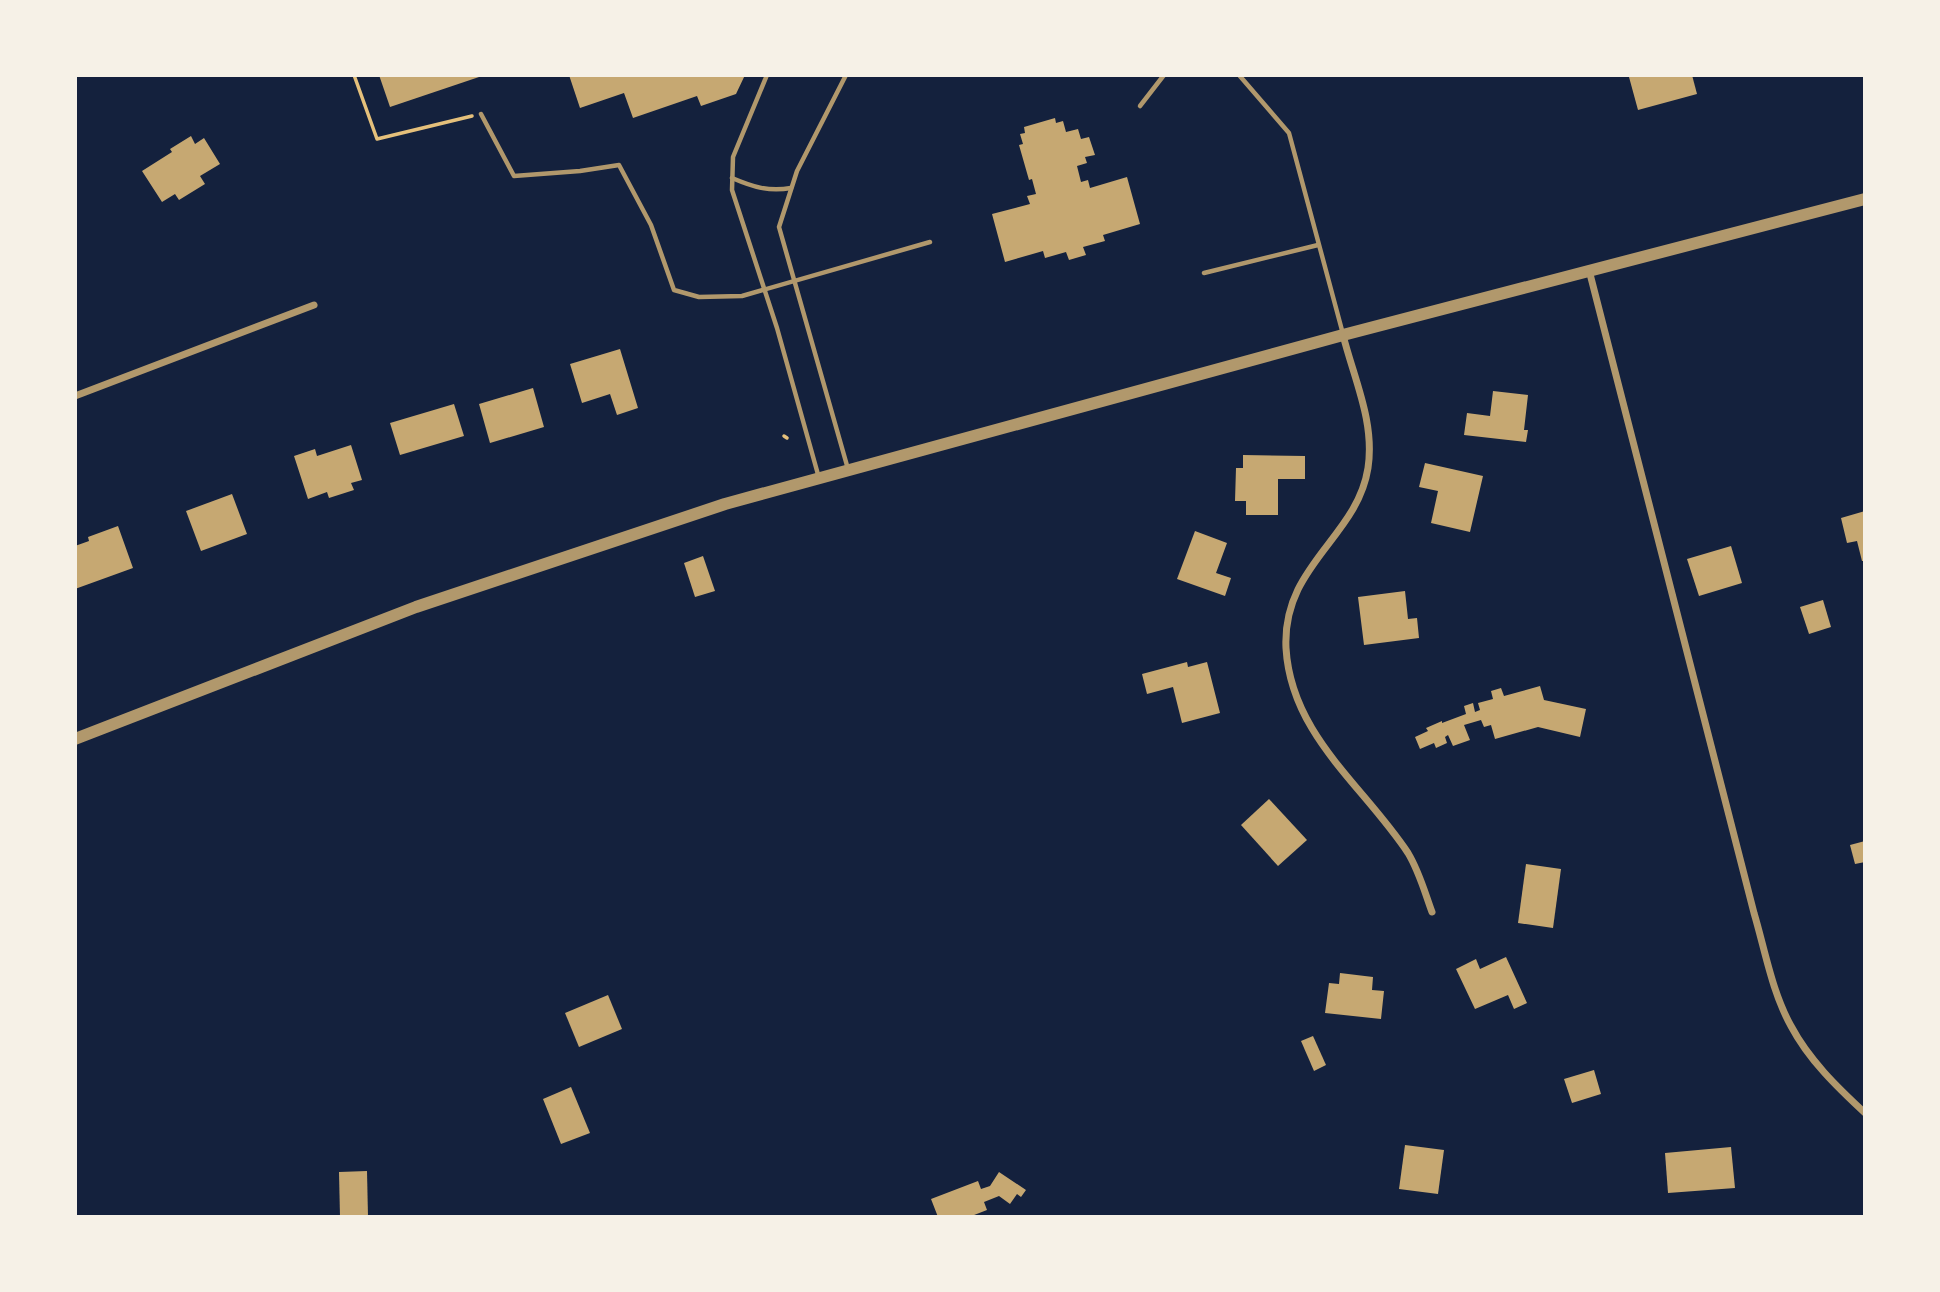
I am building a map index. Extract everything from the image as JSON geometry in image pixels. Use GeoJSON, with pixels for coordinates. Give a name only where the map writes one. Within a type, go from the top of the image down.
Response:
{"type":"FeatureCollection","features":[{"type":"Feature","properties":{"kind":"street"},"geometry":{"type":"LineString","coordinates":[[75,739],[416,607],[725,504],[1343,335],[1865,199]]}},
{"type":"Feature","properties":{"kind":"street"},"geometry":{"type":"LineString","coordinates":[[1589,270],[1707,733],[1780,1002],[1807,1053],[1865,1113]]}},
{"type":"Feature","properties":{"kind":"street"},"geometry":{"type":"LineString","coordinates":[[75,397],[314,305]]}},
{"type":"Feature","properties":{"kind":"street"},"geometry":{"type":"LineString","coordinates":[[1343,335],[1367,416],[1370,441],[1368,469],[1361,494],[1351,512],[1301,581],[1290,608],[1286,646],[1291,685],[1312,732],[1410,856],[1432,912]]}},
{"type":"Feature","properties":{"kind":"lane"},"geometry":{"type":"LineString","coordinates":[[767,75],[733,156],[732,190],[765,291],[818,478]]}},
{"type":"Feature","properties":{"kind":"lane"},"geometry":{"type":"LineString","coordinates":[[846,75],[797,172],[779,228],[848,470]]}},
{"type":"Feature","properties":{"kind":"lane"},"geometry":{"type":"LineString","coordinates":[[1140,106],[1164,75]]}},
{"type":"Feature","properties":{"kind":"lane"},"geometry":{"type":"LineString","coordinates":[[1239,75],[1289,133],[1343,335]]}},
{"type":"Feature","properties":{"kind":"lane"},"geometry":{"type":"LineString","coordinates":[[481,114],[514,176],[618,165],[651,225],[674,290],[699,298],[742,296],[765,291],[930,242]]}},
{"type":"Feature","properties":{"kind":"lane"},"geometry":{"type":"LineString","coordinates":[[733,178],[755,188],[774,191],[791,188]]}},
{"type":"Feature","properties":{"kind":"lane"},"geometry":{"type":"LineString","coordinates":[[1204,273],[1318,246]]}},
{"type":"Feature","properties":{"kind":"path"},"geometry":{"type":"LineString","coordinates":[[355,75],[377,139],[481,114]]}},
{"type":"Feature","properties":{"kind":"building"},"geometry":{"type":"Polygon","coordinates":[[[379,75],[482,75],[482,76],[390,107],[379,75]]]}},
{"type":"Feature","properties":{"kind":"building"},"geometry":{"type":"Polygon","coordinates":[[[569,75],[745,75],[736,94],[701,106],[697,96],[633,118],[624,93],[580,108],[569,75]]]}},
{"type":"Feature","properties":{"kind":"building"},"geometry":{"type":"Polygon","coordinates":[[[1692,75],[1697,94],[1638,110],[1629,77],[1692,75]]]}},
{"type":"Feature","properties":{"kind":"building"},"geometry":{"type":"Polygon","coordinates":[[[1055,118],[1056,123],[1063,121],[1066,132],[1078,129],[1081,139],[1089,137],[1095,155],[1085,157],[1087,163],[1077,166],[1081,182],[1088,180],[1090,188],[1127,177],[1140,224],[1103,235],[1105,241],[1083,247],[1086,255],[1069,260],[1066,252],[1045,258],[1043,251],[1005,262],[992,214],[1030,204],[1027,196],[1036,194],[1019,145],[1023,144],[1020,134],[1025,133],[1024,127],[1055,118]]]}},
{"type":"Feature","properties":{"kind":"building"},"geometry":{"type":"Polygon","coordinates":[[[191,136],[195,144],[204,138],[220,164],[200,176],[205,184],[179,200],[175,194],[162,202],[142,171],[191,136]]]}},
{"type":"Feature","properties":{"kind":"building"},"geometry":{"type":"Polygon","coordinates":[[[620,349],[638,408],[617,415],[610,394],[582,403],[570,364],[620,349]]]}},
{"type":"Feature","properties":{"kind":"building"},"geometry":{"type":"Polygon","coordinates":[[[533,388],[544,427],[490,443],[479,404],[533,388]]]}},
{"type":"Feature","properties":{"kind":"building"},"geometry":{"type":"Polygon","coordinates":[[[1493,391],[1528,395],[1524,430],[1528,430],[1526,442],[1464,435],[1467,413],[1490,416],[1493,391]]]}},
{"type":"Feature","properties":{"kind":"building"},"geometry":{"type":"Polygon","coordinates":[[[454,404],[464,436],[400,455],[390,423],[454,404]]]}},
{"type":"Feature","properties":{"kind":"building"},"geometry":{"type":"Polygon","coordinates":[[[351,445],[362,480],[351,483],[354,490],[329,498],[327,492],[308,499],[294,456],[315,449],[317,456],[351,445]]]}},
{"type":"Feature","properties":{"kind":"building"},"geometry":{"type":"Polygon","coordinates":[[[1243,455],[1305,456],[1305,479],[1278,479],[1278,515],[1246,515],[1246,501],[1235,501],[1236,468],[1243,468],[1243,455]]]}},
{"type":"Feature","properties":{"kind":"building"},"geometry":{"type":"Polygon","coordinates":[[[1425,463],[1483,476],[1470,532],[1431,523],[1438,491],[1419,487],[1425,463]]]}},
{"type":"Feature","properties":{"kind":"building"},"geometry":{"type":"Polygon","coordinates":[[[232,494],[247,534],[201,551],[186,511],[232,494]]]}},
{"type":"Feature","properties":{"kind":"building"},"geometry":{"type":"Polygon","coordinates":[[[1865,511],[1865,561],[1862,561],[1857,541],[1847,543],[1841,518],[1865,511]]]}},
{"type":"Feature","properties":{"kind":"building"},"geometry":{"type":"Polygon","coordinates":[[[118,526],[133,568],[75,589],[75,546],[89,541],[88,537],[118,526]]]}},
{"type":"Feature","properties":{"kind":"building"},"geometry":{"type":"Polygon","coordinates":[[[1195,531],[1227,543],[1216,573],[1231,578],[1225,596],[1177,579],[1195,531]]]}},
{"type":"Feature","properties":{"kind":"building"},"geometry":{"type":"Polygon","coordinates":[[[1731,546],[1742,583],[1699,596],[1687,559],[1731,546]]]}},
{"type":"Feature","properties":{"kind":"building"},"geometry":{"type":"Polygon","coordinates":[[[703,556],[715,591],[695,597],[684,563],[703,556]]]}},
{"type":"Feature","properties":{"kind":"building"},"geometry":{"type":"Polygon","coordinates":[[[1405,591],[1408,619],[1417,618],[1419,638],[1364,645],[1358,597],[1405,591]]]}},
{"type":"Feature","properties":{"kind":"building"},"geometry":{"type":"Polygon","coordinates":[[[1823,600],[1831,627],[1809,634],[1800,607],[1823,600]]]}},
{"type":"Feature","properties":{"kind":"building"},"geometry":{"type":"Polygon","coordinates":[[[1187,662],[1188,667],[1207,662],[1220,713],[1182,723],[1173,687],[1147,694],[1142,674],[1187,662]]]}},
{"type":"Feature","properties":{"kind":"building"},"geometry":{"type":"Polygon","coordinates":[[[1540,686],[1544,700],[1586,709],[1580,737],[1538,727],[1495,739],[1491,725],[1484,727],[1481,720],[1464,725],[1470,740],[1453,746],[1448,735],[1445,737],[1447,743],[1436,748],[1434,743],[1420,749],[1415,737],[1428,731],[1426,728],[1466,714],[1464,706],[1473,703],[1475,712],[1480,710],[1478,703],[1493,699],[1491,691],[1501,688],[1504,696],[1540,686]]]}},
{"type":"Feature","properties":{"kind":"building"},"geometry":{"type":"Polygon","coordinates":[[[1269,799],[1307,840],[1278,866],[1241,825],[1269,799]]]}},
{"type":"Feature","properties":{"kind":"building"},"geometry":{"type":"Polygon","coordinates":[[[1865,841],[1865,862],[1855,864],[1850,845],[1865,841]]]}},
{"type":"Feature","properties":{"kind":"building"},"geometry":{"type":"Polygon","coordinates":[[[1526,864],[1561,869],[1553,928],[1518,923],[1526,864]]]}},
{"type":"Feature","properties":{"kind":"building"},"geometry":{"type":"Polygon","coordinates":[[[1506,957],[1527,1003],[1514,1009],[1508,995],[1475,1009],[1456,969],[1476,959],[1480,969],[1506,957]]]}},
{"type":"Feature","properties":{"kind":"building"},"geometry":{"type":"Polygon","coordinates":[[[1340,973],[1373,977],[1372,990],[1384,991],[1381,1019],[1325,1013],[1329,983],[1339,984],[1340,973]]]}},
{"type":"Feature","properties":{"kind":"building"},"geometry":{"type":"Polygon","coordinates":[[[608,995],[622,1029],[579,1047],[565,1013],[608,995]]]}},
{"type":"Feature","properties":{"kind":"building"},"geometry":{"type":"Polygon","coordinates":[[[1313,1036],[1326,1065],[1314,1071],[1301,1041],[1313,1036]]]}},
{"type":"Feature","properties":{"kind":"building"},"geometry":{"type":"Polygon","coordinates":[[[1594,1070],[1601,1094],[1572,1103],[1564,1079],[1594,1070]]]}},
{"type":"Feature","properties":{"kind":"building"},"geometry":{"type":"Polygon","coordinates":[[[571,1087],[590,1133],[561,1144],[543,1099],[571,1087]]]}},
{"type":"Feature","properties":{"kind":"building"},"geometry":{"type":"Polygon","coordinates":[[[1405,1145],[1444,1150],[1438,1194],[1399,1189],[1405,1145]]]}},
{"type":"Feature","properties":{"kind":"building"},"geometry":{"type":"Polygon","coordinates":[[[1731,1147],[1735,1188],[1668,1193],[1665,1153],[1731,1147]]]}},
{"type":"Feature","properties":{"kind":"building"},"geometry":{"type":"Polygon","coordinates":[[[367,1171],[368,1217],[340,1217],[339,1172],[367,1171]]]}},
{"type":"Feature","properties":{"kind":"building"},"geometry":{"type":"Polygon","coordinates":[[[999,1172],[1026,1190],[1021,1197],[1017,1194],[1010,1204],[999,1196],[984,1202],[987,1210],[969,1217],[938,1217],[931,1199],[978,1181],[981,1189],[990,1186],[999,1172]]]}}]}
